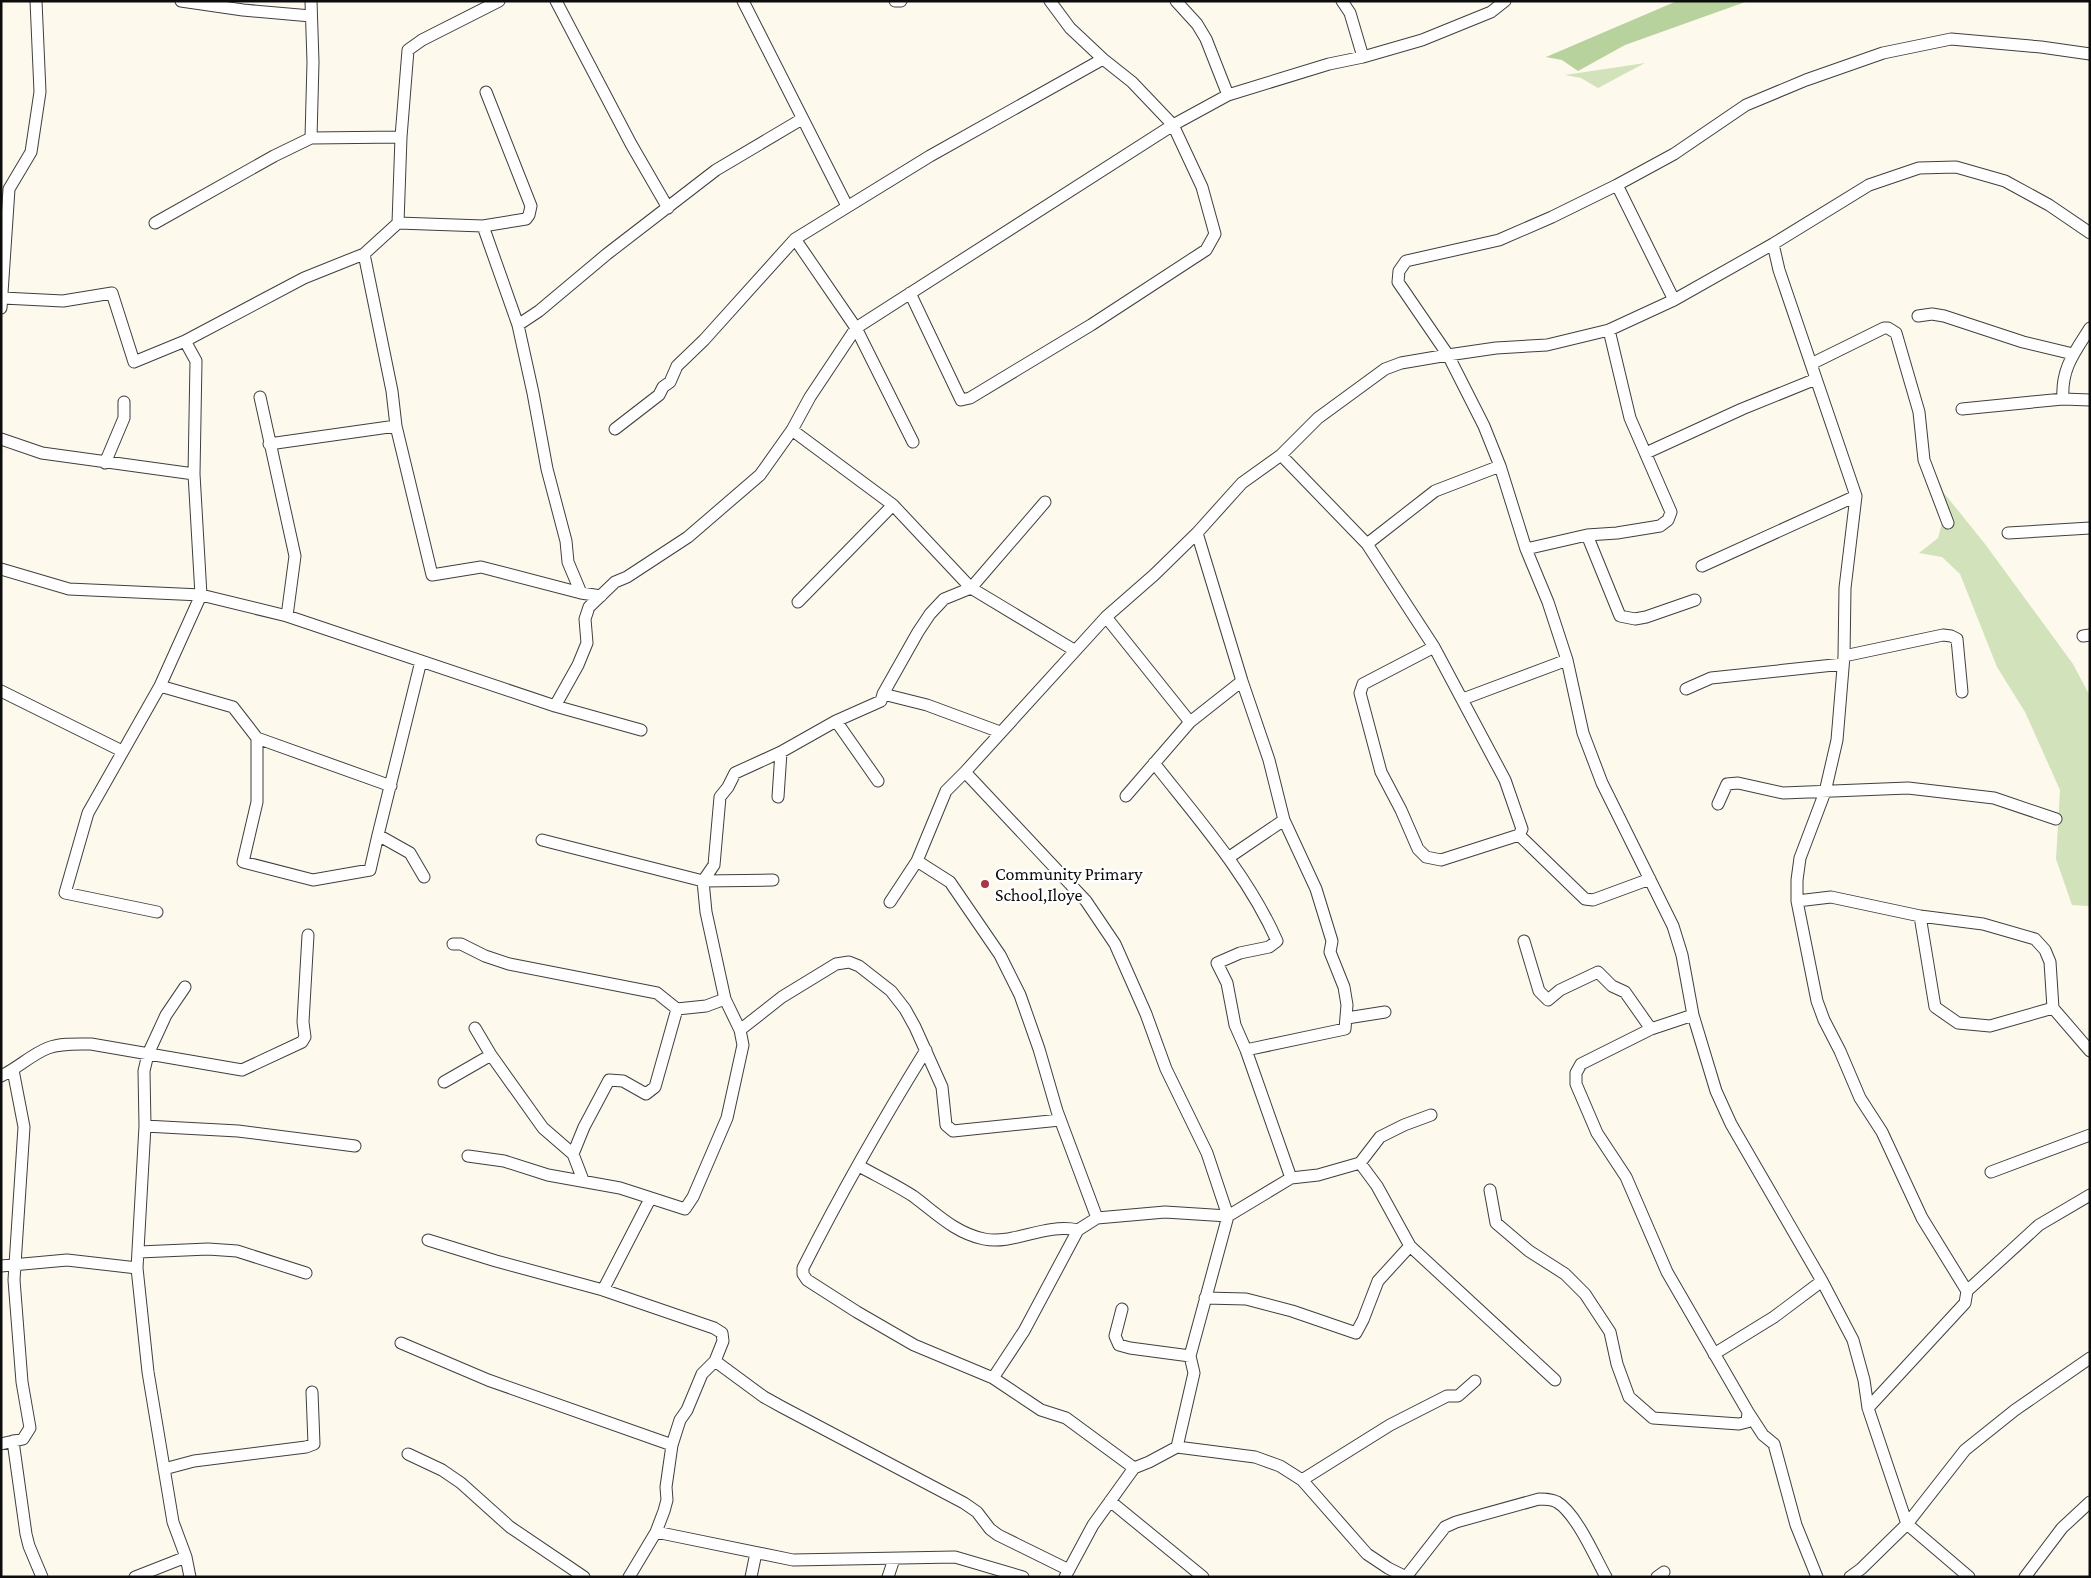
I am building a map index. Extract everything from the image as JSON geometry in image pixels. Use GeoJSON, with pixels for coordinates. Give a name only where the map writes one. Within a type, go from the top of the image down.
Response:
{"type":"FeatureCollection","features":[{"type":"Feature","properties":{"kind":"street"},"geometry":{"type":"LineString","coordinates":[[36,1],[40,92],[31,152],[9,189],[2,303],[63,301],[112,292],[134,362],[185,341],[304,278],[364,254],[398,224],[483,226],[526,219],[531,206],[486,92]]}},
{"type":"Feature","properties":{"kind":"street"},"geometry":{"type":"LineString","coordinates":[[181,1],[243,10],[311,16]]}},
{"type":"Feature","properties":{"kind":"street"},"geometry":{"type":"LineString","coordinates":[[311,1],[313,62],[311,138]]}},
{"type":"Feature","properties":{"kind":"street"},"geometry":{"type":"LineString","coordinates":[[398,224],[401,137],[408,50],[422,40],[499,1]]}},
{"type":"Feature","properties":{"kind":"street"},"geometry":{"type":"LineString","coordinates":[[556,1],[668,208]]}},
{"type":"Feature","properties":{"kind":"street"},"geometry":{"type":"LineString","coordinates":[[743,1],[847,206]]}},
{"type":"Feature","properties":{"kind":"street"},"geometry":{"type":"LineString","coordinates":[[895,1],[901,1]]}},
{"type":"Feature","properties":{"kind":"street"},"geometry":{"type":"LineString","coordinates":[[910,293],[961,400],[970,398],[1009,376],[1206,250],[1215,234],[1202,187],[1173,125],[1132,82],[1103,59],[1070,28],[1050,1]]}},
{"type":"Feature","properties":{"kind":"street"},"geometry":{"type":"LineString","coordinates":[[1176,1],[1197,24],[1206,39],[1228,95]]}},
{"type":"Feature","properties":{"kind":"street"},"geometry":{"type":"LineString","coordinates":[[1342,1],[1350,13],[1363,57]]}},
{"type":"Feature","properties":{"kind":"street"},"geometry":{"type":"LineString","coordinates":[[556,706],[578,666],[587,643],[585,618],[589,607],[615,582],[627,577],[688,537],[745,490],[760,475],[792,430],[810,397],[856,328],[1173,125],[1228,95],[1303,71],[1363,57],[1422,40],[1491,12],[1505,1]]}},
{"type":"Feature","properties":{"kind":"street"},"geometry":{"type":"LineString","coordinates":[[1968,1577],[1907,1524],[1868,1408],[1864,1380],[1853,1340],[1822,1281],[1731,1124],[1716,1091],[1693,1015],[1682,955],[1673,926],[1602,783],[1583,733],[1567,660],[1548,602],[1526,549],[1500,466],[1484,426],[1448,355],[1398,282],[1399,270],[1406,261],[1499,240],[1552,218],[1674,154],[1746,105],[1806,80],[1883,53],[1951,39],[2041,47],[2090,54]]}},
{"type":"Feature","properties":{"kind":"street"},"geometry":{"type":"LineString","coordinates":[[615,429],[660,395],[663,388],[670,382],[677,366],[704,340],[795,239],[930,156],[1103,59]]}},
{"type":"Feature","properties":{"kind":"street"},"geometry":{"type":"LineString","coordinates":[[518,325],[539,311],[607,254],[716,170],[802,118]]}},
{"type":"Feature","properties":{"kind":"street"},"geometry":{"type":"LineString","coordinates":[[155,223],[274,156],[311,138],[401,137]]}},
{"type":"Feature","properties":{"kind":"street"},"geometry":{"type":"LineString","coordinates":[[890,902],[917,861],[946,791],[1074,650],[1106,617],[1197,534],[1242,483],[1281,455],[1318,418],[1385,369],[1401,363],[1448,355],[1496,348],[1547,345],[1609,330],[1674,300],[1773,244],[1869,185],[1919,168],[1956,166],[2005,181],[2049,204],[2090,233]]}},
{"type":"Feature","properties":{"kind":"street"},"geometry":{"type":"LineString","coordinates":[[1617,185],[1674,300]]}},
{"type":"Feature","properties":{"kind":"street"},"geometry":{"type":"LineString","coordinates":[[483,226],[518,325],[534,393],[547,469],[566,541],[568,562],[581,593]]}},
{"type":"Feature","properties":{"kind":"street"},"geometry":{"type":"LineString","coordinates":[[795,239],[856,328],[913,442]]}},
{"type":"Feature","properties":{"kind":"street"},"geometry":{"type":"LineString","coordinates":[[1773,244],[1779,270],[1856,496],[1845,588],[1843,660],[1837,740],[1825,792],[1800,858],[1797,901],[1817,1001],[1824,1020],[1860,1098],[1882,1132],[1922,1218],[1967,1290]]}},
{"type":"Feature","properties":{"kind":"street"},"geometry":{"type":"LineString","coordinates":[[364,254],[392,391],[396,426],[432,575],[481,567],[581,593],[602,596]]}},
{"type":"Feature","properties":{"kind":"street"},"geometry":{"type":"LineString","coordinates":[[1918,316],[1932,314],[1944,316],[2023,342],[2073,354]]}},
{"type":"Feature","properties":{"kind":"street"},"geometry":{"type":"LineString","coordinates":[[1811,364],[1876,331],[1888,328],[1896,333],[1919,412],[1924,460],[1948,523]]}},
{"type":"Feature","properties":{"kind":"street"},"geometry":{"type":"LineString","coordinates":[[2063,399],[2062,383],[2073,354],[2090,328]]}},
{"type":"Feature","properties":{"kind":"street"},"geometry":{"type":"LineString","coordinates":[[1526,549],[1587,535],[1617,533],[1660,526],[1668,520],[1671,512],[1630,418],[1609,330]]}},
{"type":"Feature","properties":{"kind":"street"},"geometry":{"type":"LineString","coordinates":[[157,912],[64,893],[88,813],[160,686],[201,595],[194,474],[196,361],[185,341]]}},
{"type":"Feature","properties":{"kind":"street"},"geometry":{"type":"LineString","coordinates":[[1646,453],[1742,409],[1816,379]]}},
{"type":"Feature","properties":{"kind":"street"},"geometry":{"type":"LineString","coordinates":[[260,396],[295,556],[288,616]]}},
{"type":"Feature","properties":{"kind":"street"},"geometry":{"type":"LineString","coordinates":[[1962,409],[2063,399],[2090,400]]}},
{"type":"Feature","properties":{"kind":"street"},"geometry":{"type":"LineString","coordinates":[[105,463],[124,418],[124,402]]}},
{"type":"Feature","properties":{"kind":"street"},"geometry":{"type":"LineString","coordinates":[[269,444],[396,426]]}},
{"type":"Feature","properties":{"kind":"street"},"geometry":{"type":"LineString","coordinates":[[792,430],[892,505],[971,588],[1074,650]]}},
{"type":"Feature","properties":{"kind":"street"},"geometry":{"type":"LineString","coordinates":[[1,439],[42,454],[194,474]]}},
{"type":"Feature","properties":{"kind":"street"},"geometry":{"type":"LineString","coordinates":[[1281,455],[1367,544],[1434,647],[1505,780],[1522,829],[1519,835],[1441,860],[1426,857],[1418,849],[1401,810],[1381,772],[1360,693],[1363,684],[1434,647]]}},
{"type":"Feature","properties":{"kind":"street"},"geometry":{"type":"LineString","coordinates":[[1367,544],[1435,491],[1500,466]]}},
{"type":"Feature","properties":{"kind":"street"},"geometry":{"type":"LineString","coordinates":[[1702,566],[1856,496]]}},
{"type":"Feature","properties":{"kind":"street"},"geometry":{"type":"LineString","coordinates":[[468,1156],[504,1161],[548,1175],[583,1180],[629,1191],[650,1199],[685,1208],[693,1196],[726,1118],[744,1045],[740,1030],[725,998],[706,912],[702,881],[714,865],[720,797],[735,773],[781,752],[836,721],[881,701],[883,694],[930,614],[944,599],[971,588],[1045,502]]}},
{"type":"Feature","properties":{"kind":"street"},"geometry":{"type":"LineString","coordinates":[[798,602],[892,505]]}},
{"type":"Feature","properties":{"kind":"street"},"geometry":{"type":"LineString","coordinates":[[2008,532],[2090,528]]}},
{"type":"Feature","properties":{"kind":"street"},"geometry":{"type":"LineString","coordinates":[[1197,534],[1242,681],[1269,760],[1284,820],[1302,863],[1316,889],[1332,940],[1330,952],[1344,987],[1347,1005],[1345,1030],[1246,1050]]}},
{"type":"Feature","properties":{"kind":"street"},"geometry":{"type":"LineString","coordinates":[[1587,535],[1620,616],[1635,619],[1646,617],[1695,600]]}},
{"type":"Feature","properties":{"kind":"street"},"geometry":{"type":"LineString","coordinates":[[1,569],[69,589],[201,595],[288,616],[556,706],[641,730]]}},
{"type":"Feature","properties":{"kind":"street"},"geometry":{"type":"LineString","coordinates":[[1106,617],[1190,722]]}},
{"type":"Feature","properties":{"kind":"street"},"geometry":{"type":"LineString","coordinates":[[1686,689],[1711,678],[1843,660],[1943,635],[1957,639],[1962,692]]}},
{"type":"Feature","properties":{"kind":"street"},"geometry":{"type":"LineString","coordinates":[[1463,699],[1567,660]]}},
{"type":"Feature","properties":{"kind":"street"},"geometry":{"type":"LineString","coordinates":[[257,738],[257,802],[243,862],[313,880],[370,870],[421,661]]}},
{"type":"Feature","properties":{"kind":"street"},"geometry":{"type":"LineString","coordinates":[[1126,796],[1190,722],[1242,681]]}},
{"type":"Feature","properties":{"kind":"street"},"geometry":{"type":"LineString","coordinates":[[160,686],[232,707],[257,738],[391,786]]}},
{"type":"Feature","properties":{"kind":"street"},"geometry":{"type":"LineString","coordinates":[[1,691],[122,751]]}},
{"type":"Feature","properties":{"kind":"street"},"geometry":{"type":"LineString","coordinates":[[883,694],[927,705],[1000,732]]}},
{"type":"Feature","properties":{"kind":"street"},"geometry":{"type":"LineString","coordinates":[[836,721],[878,781]]}},
{"type":"Feature","properties":{"kind":"street"},"geometry":{"type":"LineString","coordinates":[[778,797],[781,752]]}},
{"type":"Feature","properties":{"kind":"street"},"geometry":{"type":"LineString","coordinates":[[1154,763],[1228,858],[1271,927],[1277,941],[1269,947],[1240,953],[1217,963],[1227,983],[1235,1024],[1291,1178]]}},
{"type":"Feature","properties":{"kind":"street"},"geometry":{"type":"LineString","coordinates":[[965,772],[1086,901],[1115,944],[1146,1014],[1166,1069],[1207,1153],[1228,1216],[1190,1356],[1194,1372],[1177,1446]]}},
{"type":"Feature","properties":{"kind":"street"},"geometry":{"type":"LineString","coordinates":[[1718,804],[1726,784],[1738,783],[1783,793],[1908,788],[1994,798],[2056,819]]}},
{"type":"Feature","properties":{"kind":"street"},"geometry":{"type":"LineString","coordinates":[[1228,858],[1284,820]]}},
{"type":"Feature","properties":{"kind":"street"},"geometry":{"type":"LineString","coordinates":[[378,835],[410,853],[424,877]]}},
{"type":"Feature","properties":{"kind":"street"},"geometry":{"type":"LineString","coordinates":[[1519,835],[1585,899],[1593,900],[1650,879]]}},
{"type":"Feature","properties":{"kind":"street"},"geometry":{"type":"LineString","coordinates":[[542,840],[702,881],[773,880]]}},
{"type":"Feature","properties":{"kind":"street"},"geometry":{"type":"LineString","coordinates":[[917,861],[950,882],[1000,956],[1020,995],[1039,1049],[1060,1120],[1097,1218]]}},
{"type":"Feature","properties":{"kind":"street"},"geometry":{"type":"LineString","coordinates":[[1797,901],[1831,897],[1920,916],[1982,924],[2035,939],[2045,950],[2050,962],[2053,1008],[2090,1051]]}},
{"type":"Feature","properties":{"kind":"street"},"geometry":{"type":"LineString","coordinates":[[1920,916],[1935,1007],[1958,1023],[1990,1026],[2053,1008]]}},
{"type":"Feature","properties":{"kind":"street"},"geometry":{"type":"LineString","coordinates":[[1,1076],[47,1048],[91,1044],[242,1070],[302,1042],[305,1037],[302,1022],[308,935]]}},
{"type":"Feature","properties":{"kind":"street"},"geometry":{"type":"LineString","coordinates":[[1524,941],[1539,991],[1548,1000],[1560,990],[1598,972],[1612,986],[1625,992],[1651,1029]]}},
{"type":"Feature","properties":{"kind":"street"},"geometry":{"type":"LineString","coordinates":[[453,944],[461,944],[485,956],[509,964],[657,993],[677,1009],[706,1006],[725,998]]}},
{"type":"Feature","properties":{"kind":"street"},"geometry":{"type":"LineString","coordinates":[[740,1030],[782,997],[836,964],[850,962],[860,966],[891,991],[905,1009],[942,1087],[946,1125],[949,1128],[954,1131],[1060,1120]]}},
{"type":"Feature","properties":{"kind":"street"},"geometry":{"type":"LineString","coordinates":[[185,987],[166,1015],[148,1054],[144,1071],[145,1126],[137,1268],[145,1350],[173,1522],[186,1557],[190,1577]]}},
{"type":"Feature","properties":{"kind":"street"},"geometry":{"type":"LineString","coordinates":[[573,1154],[584,1127],[609,1080],[623,1081],[646,1094],[655,1087],[677,1009]]}},
{"type":"Feature","properties":{"kind":"street"},"geometry":{"type":"LineString","coordinates":[[1347,1018],[1386,1012]]}},
{"type":"Feature","properties":{"kind":"street"},"geometry":{"type":"LineString","coordinates":[[1693,1015],[1651,1029],[1581,1064],[1576,1073],[1576,1084],[1597,1133],[1626,1176],[1667,1272],[1750,1419],[1774,1444],[1796,1526],[1817,1577]]}},
{"type":"Feature","properties":{"kind":"street"},"geometry":{"type":"LineString","coordinates":[[475,1028],[490,1055],[543,1128],[573,1154],[583,1180]]}},
{"type":"Feature","properties":{"kind":"street"},"geometry":{"type":"LineString","coordinates":[[926,1050],[870,1141],[859,1166],[833,1210],[804,1268],[803,1274],[815,1285],[899,1337],[994,1378],[1041,1410],[1066,1418],[1134,1468]]}},
{"type":"Feature","properties":{"kind":"street"},"geometry":{"type":"LineString","coordinates":[[444,1082],[490,1055]]}},
{"type":"Feature","properties":{"kind":"street"},"geometry":{"type":"LineString","coordinates":[[1,1444],[23,1439],[30,1428],[21,1372],[14,1280],[17,1264],[24,1127],[13,1070]]}},
{"type":"Feature","properties":{"kind":"street"},"geometry":{"type":"LineString","coordinates":[[994,1378],[1024,1331],[1078,1230],[1097,1218],[1165,1212],[1228,1216],[1291,1178],[1318,1175],[1360,1163],[1380,1137],[1404,1125],[1431,1115]]}},
{"type":"Feature","properties":{"kind":"street"},"geometry":{"type":"LineString","coordinates":[[145,1126],[238,1131],[355,1146]]}},
{"type":"Feature","properties":{"kind":"street"},"geometry":{"type":"LineString","coordinates":[[1991,1172],[2090,1135]]}},
{"type":"Feature","properties":{"kind":"street"},"geometry":{"type":"LineString","coordinates":[[1360,1163],[1376,1186],[1410,1246],[1556,1380]]}},
{"type":"Feature","properties":{"kind":"street"},"geometry":{"type":"LineString","coordinates":[[859,1166],[906,1192],[942,1221],[983,1239],[1001,1239],[1056,1228],[1078,1230]]}},
{"type":"Feature","properties":{"kind":"street"},"geometry":{"type":"LineString","coordinates":[[1490,1190],[1496,1223],[1529,1251],[1565,1274],[1585,1294],[1610,1332],[1617,1364],[1630,1397],[1653,1418],[1739,1424],[1750,1419]]}},
{"type":"Feature","properties":{"kind":"street"},"geometry":{"type":"LineString","coordinates":[[1868,1408],[1965,1303],[1967,1290],[2039,1225],[2090,1194]]}},
{"type":"Feature","properties":{"kind":"street"},"geometry":{"type":"LineString","coordinates":[[603,1290],[650,1199]]}},
{"type":"Feature","properties":{"kind":"street"},"geometry":{"type":"LineString","coordinates":[[428,1240],[496,1261],[603,1290],[714,1328],[722,1333],[723,1341],[715,1361],[702,1374],[687,1410],[680,1420],[672,1445],[666,1487],[667,1500],[656,1532],[630,1577]]}},
{"type":"Feature","properties":{"kind":"street"},"geometry":{"type":"LineString","coordinates":[[1205,1298],[1246,1299],[1356,1333],[1378,1281],[1410,1246]]}},
{"type":"Feature","properties":{"kind":"street"},"geometry":{"type":"LineString","coordinates":[[139,1252],[208,1249],[237,1251],[306,1273]]}},
{"type":"Feature","properties":{"kind":"street"},"geometry":{"type":"LineString","coordinates":[[1,1266],[67,1260],[137,1268]]}},
{"type":"Feature","properties":{"kind":"street"},"geometry":{"type":"LineString","coordinates":[[1714,1354],[1774,1317],[1822,1281]]}},
{"type":"Feature","properties":{"kind":"street"},"geometry":{"type":"LineString","coordinates":[[1122,1309],[1114,1336],[1119,1345],[1190,1356]]}},
{"type":"Feature","properties":{"kind":"street"},"geometry":{"type":"LineString","coordinates":[[401,1343],[488,1380],[672,1445]]}},
{"type":"Feature","properties":{"kind":"street"},"geometry":{"type":"LineString","coordinates":[[1850,1577],[1861,1570],[1907,1524],[1965,1450],[2015,1410],[2090,1358]]}},
{"type":"Feature","properties":{"kind":"street"},"geometry":{"type":"LineString","coordinates":[[715,1361],[770,1400],[964,1503],[977,1512],[990,1529],[998,1535],[1067,1574],[1093,1525],[1134,1468],[1177,1446],[1255,1457],[1280,1466],[1302,1480],[1367,1554],[1406,1577],[1445,1527],[1456,1522],[1539,1499],[1548,1499],[1563,1506],[1579,1526],[1606,1577]]}},
{"type":"Feature","properties":{"kind":"street"},"geometry":{"type":"LineString","coordinates":[[1302,1480],[1390,1426],[1447,1396],[1458,1396],[1475,1381]]}},
{"type":"Feature","properties":{"kind":"street"},"geometry":{"type":"LineString","coordinates":[[164,1469],[194,1461],[306,1447],[314,1444],[312,1392]]}},
{"type":"Feature","properties":{"kind":"street"},"geometry":{"type":"LineString","coordinates":[[13,1441],[26,1534],[42,1577]]}},
{"type":"Feature","properties":{"kind":"street"},"geometry":{"type":"LineString","coordinates":[[408,1454],[442,1470],[461,1483],[510,1527],[584,1577]]}},
{"type":"Feature","properties":{"kind":"street"},"geometry":{"type":"LineString","coordinates":[[1110,1501],[1203,1577]]}},
{"type":"Feature","properties":{"kind":"street"},"geometry":{"type":"LineString","coordinates":[[2025,1577],[2062,1528],[2090,1502]]}},
{"type":"Feature","properties":{"kind":"street"},"geometry":{"type":"LineString","coordinates":[[656,1532],[756,1553],[804,1560],[964,1558],[1023,1577]]}},
{"type":"Feature","properties":{"kind":"street"},"geometry":{"type":"LineString","coordinates":[[751,1577],[756,1553]]}},
{"type":"Feature","properties":{"kind":"street"},"geometry":{"type":"LineString","coordinates":[[135,1577],[186,1557]]}},
{"type":"Feature","properties":{"kind":"street"},"geometry":{"type":"LineString","coordinates":[[888,1577],[894,1559]]}},
{"type":"Feature","properties":{"kind":"green space"},"geometry":{"type":"Polygon","coordinates":[[[1677,1],[1748,1],[1625,45],[1578,71],[1562,60],[1546,57],[1677,1]]]}},
{"type":"Feature","properties":{"kind":"green space"},"geometry":{"type":"Polygon","coordinates":[[[1645,63],[1598,88],[1581,78],[1565,75],[1645,63]]]}},
{"type":"Feature","properties":{"kind":"green space"},"geometry":{"type":"Polygon","coordinates":[[[1930,461],[1944,493],[1985,544],[2073,664],[2090,696],[2090,909],[2088,906],[2072,905],[2056,859],[2060,790],[2025,712],[1997,667],[1960,574],[1942,557],[1919,553],[1938,538],[1945,512],[1930,461]]]}},
{"type":"Feature","properties":{"kind":"place","name":"Community Primary School,Iloye"},"geometry":{"type":"Point","coordinates":[985,884]}}]}
